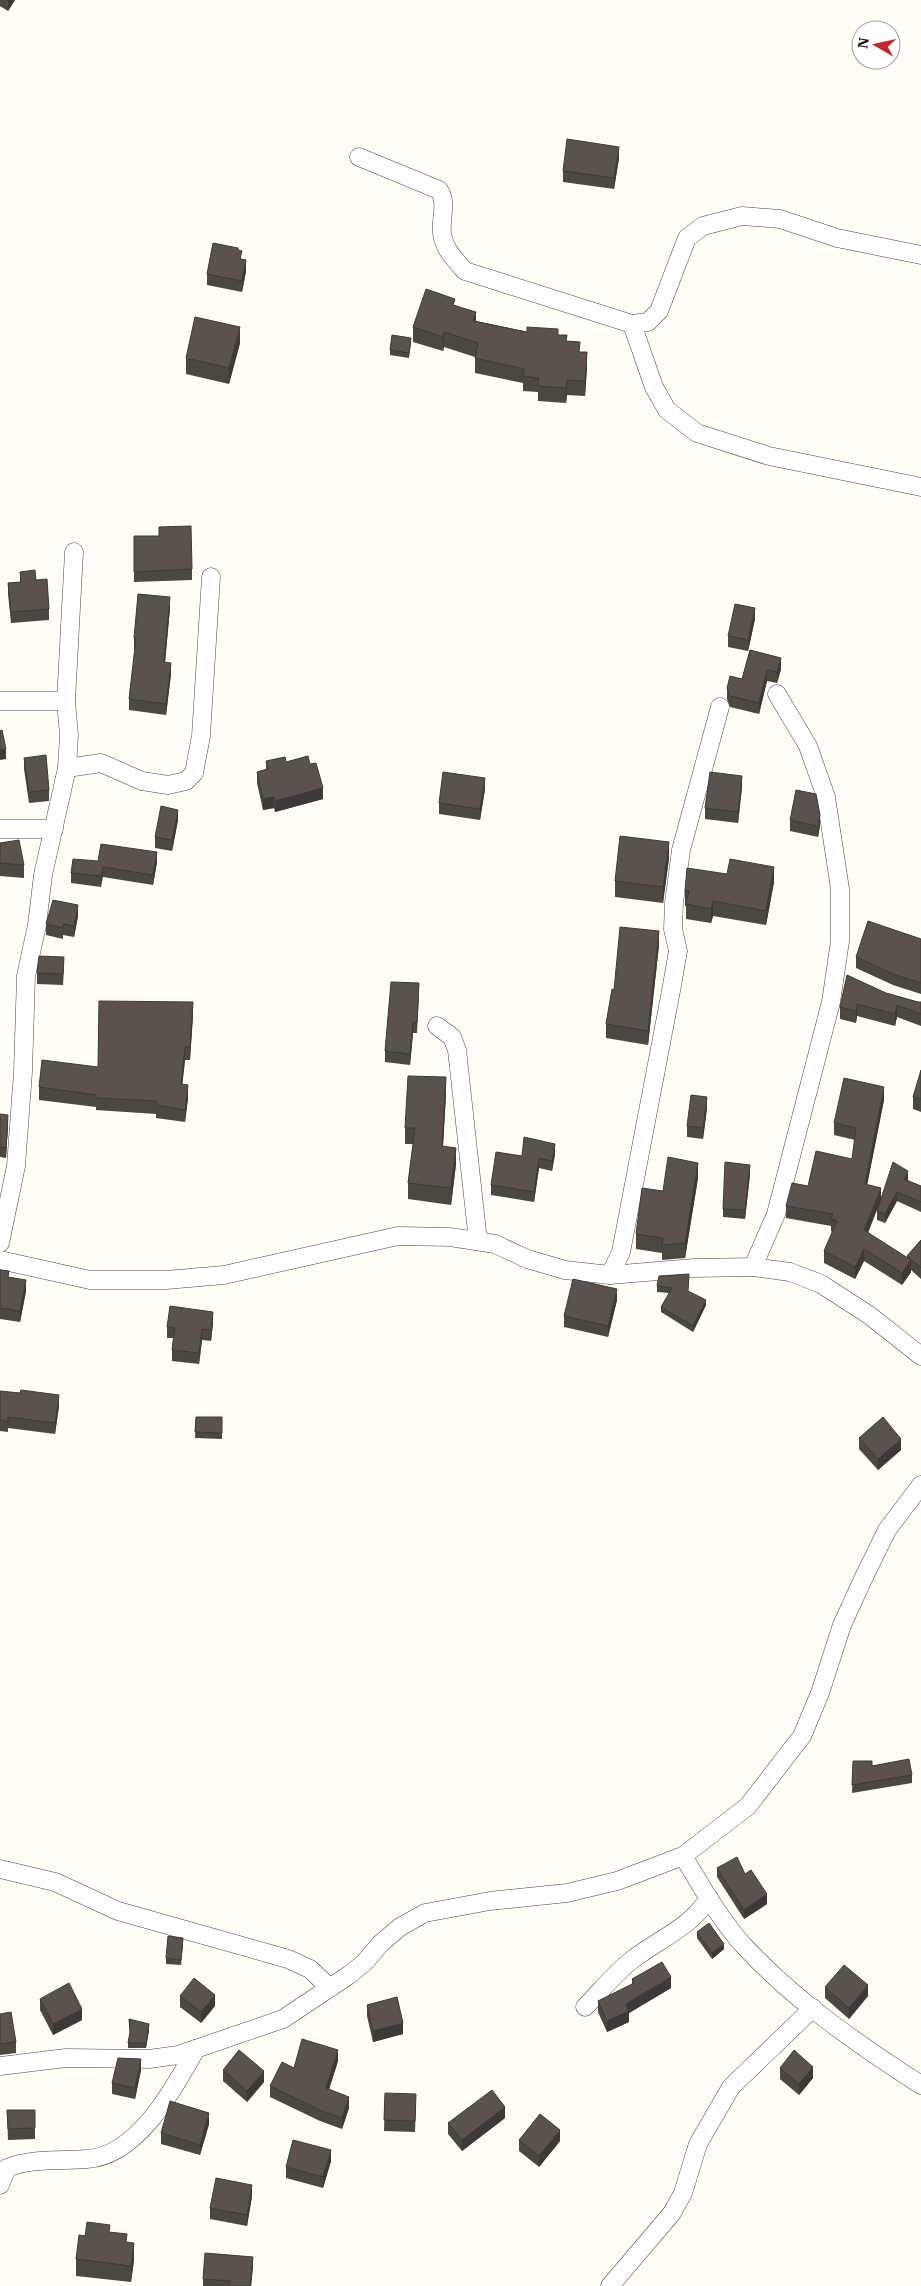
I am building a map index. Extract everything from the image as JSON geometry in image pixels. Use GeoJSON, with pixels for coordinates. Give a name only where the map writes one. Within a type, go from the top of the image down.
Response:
{"type":"FeatureCollection","features":[{"type":"Feature","properties":{"kind":"street"},"geometry":{"type":"LineString","coordinates":[[359,157],[439,190],[443,196],[442,234],[451,256],[465,270],[632,324],[648,322],[659,311],[686,238],[703,226],[742,216],[780,219],[837,238],[921,255]]}},
{"type":"Feature","properties":{"kind":"street"},"geometry":{"type":"LineString","coordinates":[[632,324],[654,387],[668,410],[697,432],[770,456],[921,488]]}},
{"type":"Feature","properties":{"kind":"street"},"geometry":{"type":"LineString","coordinates":[[0,1243],[16,1166],[23,1072],[26,976],[67,768],[69,735],[66,701],[74,552]]}},
{"type":"Feature","properties":{"kind":"street"},"geometry":{"type":"LineString","coordinates":[[67,768],[101,763],[142,781],[168,785],[186,782],[194,773],[201,736],[211,577]]}},
{"type":"Feature","properties":{"kind":"street"},"geometry":{"type":"LineString","coordinates":[[753,1268],[776,1214],[831,1002],[840,941],[840,889],[826,797],[808,746],[777,694]]}},
{"type":"Feature","properties":{"kind":"street"},"geometry":{"type":"LineString","coordinates":[[0,701],[66,701]]}},
{"type":"Feature","properties":{"kind":"street"},"geometry":{"type":"LineString","coordinates":[[610,1275],[621,1252],[678,951],[673,929],[674,903],[681,850],[720,707]]}},
{"type":"Feature","properties":{"kind":"street"},"geometry":{"type":"LineString","coordinates":[[0,829],[54,829]]}},
{"type":"Feature","properties":{"kind":"street"},"geometry":{"type":"LineString","coordinates":[[835,970],[853,978]]}},
{"type":"Feature","properties":{"kind":"street"},"geometry":{"type":"LineString","coordinates":[[437,1026],[452,1037],[457,1050],[478,1241]]}},
{"type":"Feature","properties":{"kind":"street"},"geometry":{"type":"LineString","coordinates":[[0,1260],[90,1280],[166,1280],[224,1275],[398,1236],[450,1237],[495,1244],[527,1259],[565,1270],[610,1275],[694,1268],[753,1268],[790,1272],[821,1284],[869,1315],[921,1356]]}},
{"type":"Feature","properties":{"kind":"street"},"geometry":{"type":"LineString","coordinates":[[0,2066],[66,2058],[149,2059],[178,2055],[283,2019],[365,1962],[380,1944],[400,1927],[425,1913],[490,1901],[567,1893],[618,1881],[683,1856],[748,1806],[802,1736],[820,1693],[842,1625],[872,1561],[887,1530],[921,1485]]}},
{"type":"Feature","properties":{"kind":"street"},"geometry":{"type":"LineString","coordinates":[[683,1856],[712,1906],[745,1947],[813,2008],[872,2054],[921,2085]]}},
{"type":"Feature","properties":{"kind":"street"},"geometry":{"type":"LineString","coordinates":[[0,1869],[55,1882],[118,1910],[288,1959],[310,1969],[330,1988]]}},
{"type":"Feature","properties":{"kind":"street"},"geometry":{"type":"LineString","coordinates":[[585,2007],[631,1961],[683,1928],[699,1913],[709,1898]]}},
{"type":"Feature","properties":{"kind":"street"},"geometry":{"type":"LineString","coordinates":[[610,2286],[672,2213],[683,2193],[698,2144],[731,2086],[813,2008]]}},
{"type":"Feature","properties":{"kind":"street"},"geometry":{"type":"LineString","coordinates":[[0,2185],[7,2168],[16,2164],[90,2159],[110,2152],[134,2137],[167,2100],[196,2049]]}},
{"type":"Feature","properties":{"kind":"building"},"geometry":{"type":"Polygon","coordinates":[[[567,139],[619,147],[614,178],[563,171],[567,139]]]}},
{"type":"Feature","properties":{"kind":"building"},"geometry":{"type":"Polygon","coordinates":[[[213,243],[238,248],[238,250],[242,251],[240,259],[246,260],[242,281],[207,274],[213,243]]]}},
{"type":"Feature","properties":{"kind":"building"},"geometry":{"type":"Polygon","coordinates":[[[426,289],[455,299],[453,305],[476,312],[473,321],[527,332],[527,327],[558,329],[558,335],[567,335],[566,341],[580,342],[579,352],[587,352],[585,381],[567,380],[566,388],[538,386],[539,378],[523,376],[524,369],[475,358],[478,343],[444,332],[443,337],[413,327],[426,289]]]}},
{"type":"Feature","properties":{"kind":"building"},"geometry":{"type":"Polygon","coordinates":[[[195,317],[240,327],[229,368],[186,358],[195,317]]]}},
{"type":"Feature","properties":{"kind":"building"},"geometry":{"type":"Polygon","coordinates":[[[392,335],[411,338],[409,353],[390,350],[392,335]]]}},
{"type":"Feature","properties":{"kind":"building"},"geometry":{"type":"Polygon","coordinates":[[[191,526],[192,569],[134,572],[134,536],[159,536],[159,527],[191,526]]]}},
{"type":"Feature","properties":{"kind":"building"},"geometry":{"type":"Polygon","coordinates":[[[35,570],[36,580],[47,579],[49,609],[11,612],[8,583],[21,582],[20,572],[35,570]]]}},
{"type":"Feature","properties":{"kind":"building"},"geometry":{"type":"Polygon","coordinates":[[[138,594],[170,597],[164,662],[171,663],[166,704],[129,699],[136,638],[134,638],[138,594]]]}},
{"type":"Feature","properties":{"kind":"building"},"geometry":{"type":"Polygon","coordinates":[[[735,604],[755,608],[748,640],[728,636],[735,604]]]}},
{"type":"Feature","properties":{"kind":"building"},"geometry":{"type":"Polygon","coordinates":[[[750,650],[781,658],[777,672],[767,670],[759,703],[730,696],[727,688],[730,676],[742,679],[750,650]]]}},
{"type":"Feature","properties":{"kind":"building"},"geometry":{"type":"Polygon","coordinates":[[[2,730],[6,749],[0,750],[0,731],[2,730]]]}},
{"type":"Feature","properties":{"kind":"building"},"geometry":{"type":"Polygon","coordinates":[[[46,755],[49,790],[29,792],[24,758],[46,755]]]}},
{"type":"Feature","properties":{"kind":"building"},"geometry":{"type":"Polygon","coordinates":[[[308,756],[310,764],[316,763],[323,788],[275,801],[274,797],[263,799],[257,772],[268,769],[266,761],[285,757],[286,762],[308,756]]]}},
{"type":"Feature","properties":{"kind":"building"},"geometry":{"type":"Polygon","coordinates":[[[443,772],[485,778],[480,809],[439,803],[443,772]]]}},
{"type":"Feature","properties":{"kind":"building"},"geometry":{"type":"Polygon","coordinates":[[[710,772],[742,776],[738,812],[705,808],[710,772]]]}},
{"type":"Feature","properties":{"kind":"building"},"geometry":{"type":"Polygon","coordinates":[[[796,790],[816,794],[820,815],[818,826],[790,820],[796,790]]]}},
{"type":"Feature","properties":{"kind":"building"},"geometry":{"type":"Polygon","coordinates":[[[161,806],[178,810],[172,840],[155,837],[161,806]]]}},
{"type":"Feature","properties":{"kind":"building"},"geometry":{"type":"Polygon","coordinates":[[[620,836],[669,842],[663,887],[615,881],[620,836]]]}},
{"type":"Feature","properties":{"kind":"building"},"geometry":{"type":"Polygon","coordinates":[[[19,840],[24,865],[0,863],[0,843],[19,840]]]}},
{"type":"Feature","properties":{"kind":"building"},"geometry":{"type":"Polygon","coordinates":[[[101,844],[157,852],[153,875],[103,867],[101,876],[71,873],[73,859],[98,861],[101,844]]]}},
{"type":"Feature","properties":{"kind":"building"},"geometry":{"type":"Polygon","coordinates":[[[730,859],[774,867],[766,911],[713,901],[711,909],[686,904],[689,891],[685,891],[687,868],[727,874],[730,859]]]}},
{"type":"Feature","properties":{"kind":"building"},"geometry":{"type":"Polygon","coordinates":[[[53,900],[78,905],[74,926],[63,924],[63,928],[46,924],[53,900]]]}},
{"type":"Feature","properties":{"kind":"building"},"geometry":{"type":"Polygon","coordinates":[[[868,921],[921,939],[921,983],[893,974],[856,957],[868,921]]]}},
{"type":"Feature","properties":{"kind":"building"},"geometry":{"type":"Polygon","coordinates":[[[620,927],[659,931],[648,1031],[606,1024],[612,989],[614,990],[620,927]]]}},
{"type":"Feature","properties":{"kind":"building"},"geometry":{"type":"Polygon","coordinates":[[[39,956],[64,957],[63,974],[37,973],[39,956]]]}},
{"type":"Feature","properties":{"kind":"building"},"geometry":{"type":"Polygon","coordinates":[[[847,975],[886,993],[921,1002],[921,1014],[897,1005],[895,1014],[857,1004],[856,1011],[840,1007],[847,975]]]}},
{"type":"Feature","properties":{"kind":"building"},"geometry":{"type":"Polygon","coordinates":[[[391,982],[419,983],[417,1022],[413,1022],[410,1054],[385,1051],[391,982]]]}},
{"type":"Feature","properties":{"kind":"building"},"geometry":{"type":"Polygon","coordinates":[[[99,1001],[193,1002],[190,1047],[185,1047],[181,1084],[188,1085],[185,1110],[156,1105],[157,1101],[96,1098],[96,1095],[39,1087],[42,1060],[98,1067],[99,1001]]]}},
{"type":"Feature","properties":{"kind":"building"},"geometry":{"type":"Polygon","coordinates":[[[921,1070],[921,1099],[913,1097],[921,1070]]]}},
{"type":"Feature","properties":{"kind":"building"},"geometry":{"type":"Polygon","coordinates":[[[408,1076],[446,1077],[442,1146],[456,1148],[451,1188],[408,1183],[415,1128],[405,1128],[408,1076]]]}},
{"type":"Feature","properties":{"kind":"building"},"geometry":{"type":"Polygon","coordinates":[[[844,1078],[884,1087],[865,1184],[881,1188],[864,1230],[911,1260],[902,1273],[864,1249],[855,1267],[824,1251],[837,1221],[831,1219],[833,1214],[786,1206],[792,1183],[808,1186],[816,1151],[852,1159],[856,1128],[834,1123],[844,1078]]]}},
{"type":"Feature","properties":{"kind":"building"},"geometry":{"type":"Polygon","coordinates":[[[691,1095],[707,1097],[703,1128],[687,1126],[691,1095]]]}},
{"type":"Feature","properties":{"kind":"building"},"geometry":{"type":"Polygon","coordinates":[[[0,1114],[8,1115],[6,1148],[0,1147],[0,1114]]]}},
{"type":"Feature","properties":{"kind":"building"},"geometry":{"type":"Polygon","coordinates":[[[524,1137],[555,1144],[552,1161],[539,1158],[534,1192],[491,1185],[496,1152],[522,1156],[524,1137]]]}},
{"type":"Feature","properties":{"kind":"building"},"geometry":{"type":"Polygon","coordinates":[[[668,1157],[698,1163],[685,1243],[662,1245],[663,1238],[636,1234],[642,1188],[663,1191],[668,1157]]]}},
{"type":"Feature","properties":{"kind":"building"},"geometry":{"type":"Polygon","coordinates":[[[725,1162],[750,1165],[745,1210],[723,1209],[725,1162]]]}},
{"type":"Feature","properties":{"kind":"building"},"geometry":{"type":"Polygon","coordinates":[[[893,1162],[908,1171],[904,1179],[921,1186],[921,1202],[897,1192],[885,1214],[877,1211],[893,1162]]]}},
{"type":"Feature","properties":{"kind":"building"},"geometry":{"type":"Polygon","coordinates":[[[921,1240],[921,1268],[907,1256],[921,1240]]]}},
{"type":"Feature","properties":{"kind":"building"},"geometry":{"type":"Polygon","coordinates":[[[0,1270],[9,1271],[8,1277],[26,1280],[20,1311],[0,1308],[0,1270]]]}},
{"type":"Feature","properties":{"kind":"building"},"geometry":{"type":"Polygon","coordinates":[[[689,1274],[688,1291],[706,1300],[693,1326],[661,1307],[672,1288],[657,1286],[659,1276],[689,1274]]]}},
{"type":"Feature","properties":{"kind":"building"},"geometry":{"type":"Polygon","coordinates":[[[573,1279],[617,1289],[608,1326],[564,1316],[573,1279]]]}},
{"type":"Feature","properties":{"kind":"building"},"geometry":{"type":"Polygon","coordinates":[[[170,1306],[213,1312],[211,1330],[202,1329],[199,1353],[172,1350],[175,1328],[167,1327],[170,1306]]]}},
{"type":"Feature","properties":{"kind":"building"},"geometry":{"type":"Polygon","coordinates":[[[21,1390],[59,1395],[55,1423],[8,1417],[8,1422],[0,1420],[0,1391],[20,1393],[21,1390]]]}},
{"type":"Feature","properties":{"kind":"building"},"geometry":{"type":"Polygon","coordinates":[[[196,1417],[222,1417],[222,1433],[195,1432],[196,1417]]]}},
{"type":"Feature","properties":{"kind":"building"},"geometry":{"type":"Polygon","coordinates":[[[883,1417],[901,1439],[878,1459],[859,1438],[883,1417]]]}},
{"type":"Feature","properties":{"kind":"building"},"geometry":{"type":"Polygon","coordinates":[[[909,1759],[912,1775],[852,1785],[853,1761],[872,1761],[872,1766],[909,1759]]]}},
{"type":"Feature","properties":{"kind":"building"},"geometry":{"type":"Polygon","coordinates":[[[737,1857],[745,1874],[751,1870],[767,1894],[744,1910],[717,1868],[737,1857]]]}},
{"type":"Feature","properties":{"kind":"building"},"geometry":{"type":"Polygon","coordinates":[[[709,1923],[724,1944],[712,1953],[697,1932],[709,1923]]]}},
{"type":"Feature","properties":{"kind":"building"},"geometry":{"type":"Polygon","coordinates":[[[168,1936],[183,1938],[181,1960],[166,1958],[168,1936]]]}},
{"type":"Feature","properties":{"kind":"building"},"geometry":{"type":"Polygon","coordinates":[[[662,1962],[671,1977],[626,2004],[629,2011],[607,2021],[598,2001],[634,1983],[632,1979],[662,1962]]]}},
{"type":"Feature","properties":{"kind":"building"},"geometry":{"type":"Polygon","coordinates":[[[844,1965],[868,1985],[849,2008],[825,1987],[844,1965]]]}},
{"type":"Feature","properties":{"kind":"building"},"geometry":{"type":"Polygon","coordinates":[[[194,1978],[215,1995],[201,2012],[180,1996],[194,1978]]]}},
{"type":"Feature","properties":{"kind":"building"},"geometry":{"type":"Polygon","coordinates":[[[69,1983],[82,2009],[53,2024],[40,1999],[69,1983]]]}},
{"type":"Feature","properties":{"kind":"building"},"geometry":{"type":"Polygon","coordinates":[[[397,1997],[403,2023],[373,2031],[367,2005],[397,1997]]]}},
{"type":"Feature","properties":{"kind":"building"},"geometry":{"type":"Polygon","coordinates":[[[11,2012],[16,2042],[0,2044],[0,2014],[11,2012]]]}},
{"type":"Feature","properties":{"kind":"building"},"geometry":{"type":"Polygon","coordinates":[[[129,2019],[149,2024],[146,2043],[128,2043],[130,2032],[129,2019]]]}},
{"type":"Feature","properties":{"kind":"building"},"geometry":{"type":"Polygon","coordinates":[[[302,2039],[338,2050],[326,2088],[349,2097],[342,2118],[320,2110],[270,2086],[282,2062],[294,2068],[302,2039]]]}},
{"type":"Feature","properties":{"kind":"building"},"geometry":{"type":"Polygon","coordinates":[[[239,2050],[264,2071],[247,2091],[223,2070],[239,2050]]]}},
{"type":"Feature","properties":{"kind":"building"},"geometry":{"type":"Polygon","coordinates":[[[794,2050],[813,2067],[799,2084],[780,2068],[794,2050]]]}},
{"type":"Feature","properties":{"kind":"building"},"geometry":{"type":"Polygon","coordinates":[[[118,2058],[141,2059],[135,2088],[112,2083],[118,2058]]]}},
{"type":"Feature","properties":{"kind":"building"},"geometry":{"type":"Polygon","coordinates":[[[492,2090],[505,2107],[462,2140],[448,2123],[492,2090]]]}},
{"type":"Feature","properties":{"kind":"building"},"geometry":{"type":"Polygon","coordinates":[[[385,2093],[416,2094],[415,2121],[384,2120],[385,2093]]]}},
{"type":"Feature","properties":{"kind":"building"},"geometry":{"type":"Polygon","coordinates":[[[170,2101],[209,2113],[200,2145],[161,2133],[170,2101]]]}},
{"type":"Feature","properties":{"kind":"building"},"geometry":{"type":"Polygon","coordinates":[[[7,2110],[35,2110],[35,2128],[8,2129],[7,2110]]]}},
{"type":"Feature","properties":{"kind":"building"},"geometry":{"type":"Polygon","coordinates":[[[540,2114],[560,2130],[539,2156],[519,2140],[540,2114]]]}},
{"type":"Feature","properties":{"kind":"building"},"geometry":{"type":"Polygon","coordinates":[[[293,2140],[331,2150],[323,2177],[286,2167],[293,2140]]]}},
{"type":"Feature","properties":{"kind":"building"},"geometry":{"type":"Polygon","coordinates":[[[216,2178],[252,2185],[247,2215],[210,2208],[216,2178]]]}},
{"type":"Feature","properties":{"kind":"building"},"geometry":{"type":"Polygon","coordinates":[[[87,2222],[110,2225],[109,2232],[127,2234],[126,2242],[134,2243],[131,2266],[76,2259],[79,2235],[85,2236],[87,2222]]]}},
{"type":"Feature","properties":{"kind":"building"},"geometry":{"type":"Polygon","coordinates":[[[205,2253],[253,2257],[250,2286],[229,2286],[230,2281],[203,2279],[205,2253]]]}}]}
